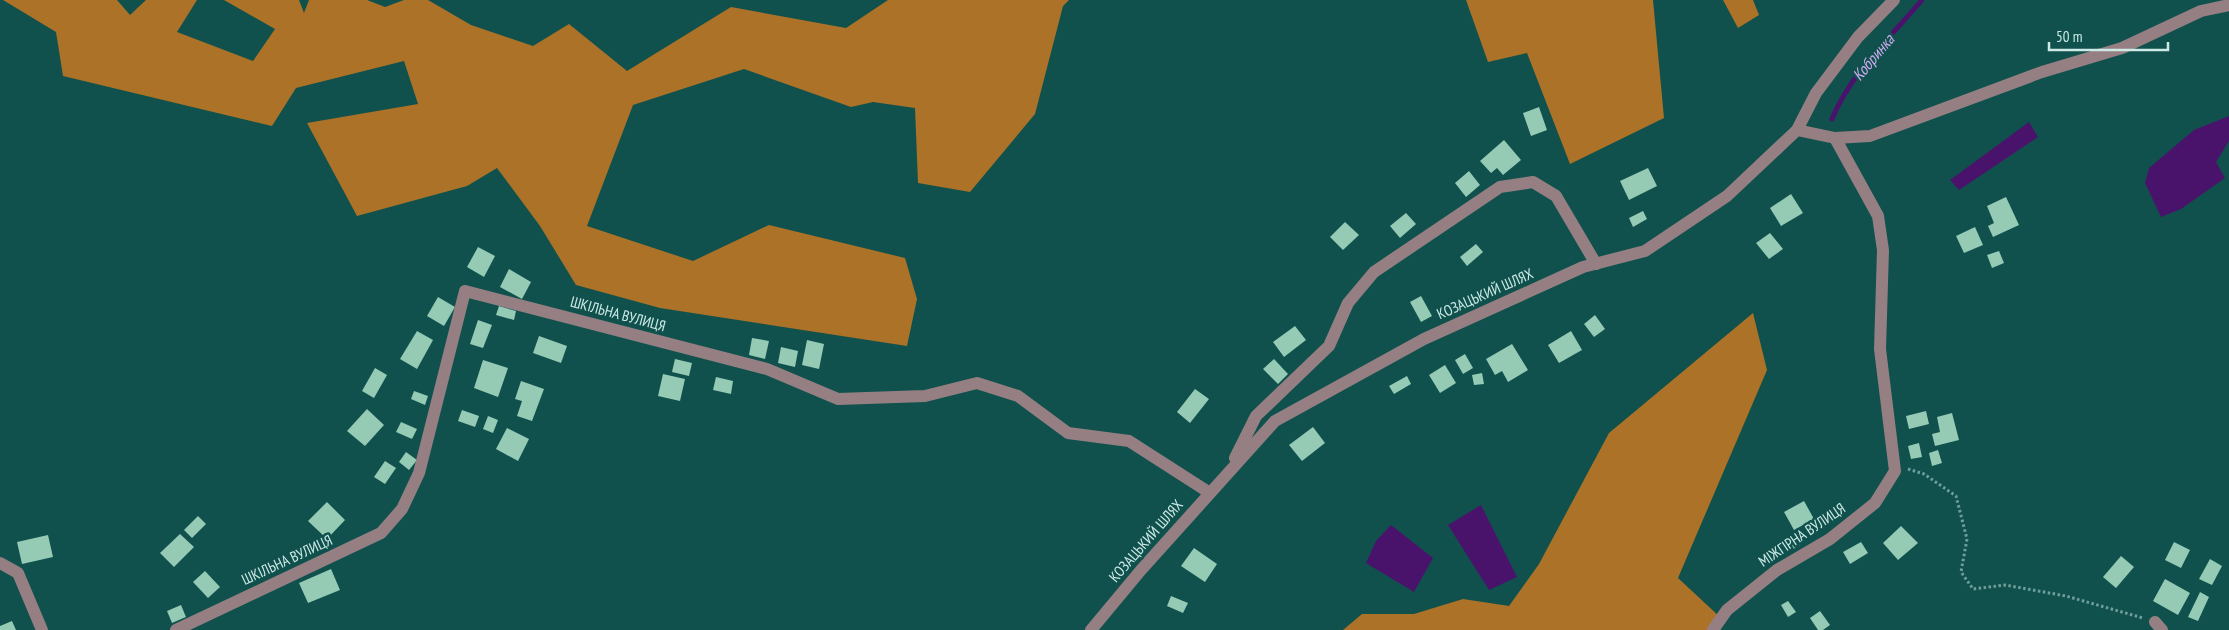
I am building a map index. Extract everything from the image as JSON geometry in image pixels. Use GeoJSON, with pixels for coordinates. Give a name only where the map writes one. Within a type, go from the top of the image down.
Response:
{"type":"FeatureCollection","features":[{"type":"Feature","properties":{"kind":"street","name":"КОЗАЦЬКИЙ ШЛЯХ"},"geometry":{"type":"LineString","coordinates":[[1091,630],[1141,570],[1274,421],[1424,340],[1584,267],[1645,251],[1686,224],[1727,196],[1797,130],[1816,93],[1858,36],[1894,0]]}},
{"type":"Feature","properties":{"kind":"street"},"geometry":{"type":"LineString","coordinates":[[1797,130],[1835,138],[1870,136],[2042,72],[2122,48],[2201,11],[2229,5]]}},
{"type":"Feature","properties":{"kind":"street"},"geometry":{"type":"LineString","coordinates":[[1835,138],[1878,216],[1883,250],[1880,349],[1895,465]]}},
{"type":"Feature","properties":{"kind":"street"},"geometry":{"type":"LineString","coordinates":[[1227,474],[1256,416],[1329,346],[1348,303],[1374,272],[1500,187],[1534,182],[1556,196],[1596,264]]}},
{"type":"Feature","properties":{"kind":"street","name":"ШКІЛЬНА ВУЛИЦЯ"},"geometry":{"type":"LineString","coordinates":[[176,630],[382,533],[402,509],[419,473],[465,291],[767,370],[838,399],[926,396],[977,382],[1018,396],[1068,434],[1129,441],[1210,493]]}},
{"type":"Feature","properties":{"kind":"street","name":"МІЖГІРНА ВУЛИЦЯ"},"geometry":{"type":"LineString","coordinates":[[1712,630],[1727,610],[1777,570],[1830,539],[1875,503],[1895,471],[1895,465]]}},
{"type":"Feature","properties":{"kind":"street"},"geometry":{"type":"LineString","coordinates":[[0,563],[18,573],[42,630]]}},
{"type":"Feature","properties":{"kind":"path"},"geometry":{"type":"LineString","coordinates":[[1895,465],[1924,474],[1956,496],[1967,539],[1961,572],[1974,589],[2005,585],[2066,596],[2159,626]]}},
{"type":"Feature","properties":{"kind":"shaded area"},"geometry":{"type":"Polygon","coordinates":[[[3,0],[117,0],[130,15],[146,0],[197,0],[177,32],[253,61],[275,29],[224,0],[299,0],[304,13],[309,0],[367,0],[385,7],[404,0],[428,0],[471,25],[533,46],[569,24],[627,71],[731,7],[846,28],[888,0],[1069,0],[1063,6],[1035,114],[970,192],[918,183],[915,108],[873,102],[851,107],[744,69],[633,105],[587,226],[693,261],[769,225],[905,258],[917,299],[907,346],[660,308],[576,285],[540,226],[497,168],[467,186],[357,216],[307,123],[418,104],[404,61],[296,88],[272,126],[63,76],[56,32],[3,0]]]}},
{"type":"Feature","properties":{"kind":"shaded area"},"geometry":{"type":"Polygon","coordinates":[[[1466,0],[1653,0],[1664,118],[1570,164],[1527,53],[1488,62],[1466,0]]]}},
{"type":"Feature","properties":{"kind":"shaded area"},"geometry":{"type":"Polygon","coordinates":[[[1723,0],[1753,0],[1759,15],[1738,28],[1723,0]]]}},
{"type":"Feature","properties":{"kind":"shaded area"},"geometry":{"type":"Polygon","coordinates":[[[2229,116],[2229,141],[2216,162],[2225,178],[2181,209],[2161,217],[2145,183],[2149,168],[2194,130],[2229,116]]]}},
{"type":"Feature","properties":{"kind":"shaded area"},"geometry":{"type":"Polygon","coordinates":[[[2029,122],[2038,137],[1959,190],[1950,180],[2029,122]]]}},
{"type":"Feature","properties":{"kind":"shaded area"},"geometry":{"type":"Polygon","coordinates":[[[1753,313],[1767,370],[1678,578],[1721,618],[1713,630],[1343,630],[1362,614],[1414,614],[1463,599],[1509,606],[1539,564],[1609,433],[1753,313]]]}},
{"type":"Feature","properties":{"kind":"shaded area"},"geometry":{"type":"Polygon","coordinates":[[[1481,505],[1517,577],[1489,590],[1448,525],[1481,505]]]}},
{"type":"Feature","properties":{"kind":"shaded area"},"geometry":{"type":"Polygon","coordinates":[[[1391,525],[1433,558],[1414,592],[1366,563],[1376,541],[1391,525]]]}},
{"type":"Feature","properties":{"kind":"building"},"geometry":{"type":"Polygon","coordinates":[[[1539,107],[1547,130],[1531,136],[1523,113],[1539,107]]]}},
{"type":"Feature","properties":{"kind":"building"},"geometry":{"type":"Polygon","coordinates":[[[1504,140],[1521,160],[1503,175],[1497,168],[1491,173],[1480,161],[1504,140]]]}},
{"type":"Feature","properties":{"kind":"building"},"geometry":{"type":"Polygon","coordinates":[[[1648,168],[1657,186],[1629,200],[1620,181],[1648,168]]]}},
{"type":"Feature","properties":{"kind":"building"},"geometry":{"type":"Polygon","coordinates":[[[1469,171],[1480,185],[1466,197],[1455,183],[1469,171]]]}},
{"type":"Feature","properties":{"kind":"building"},"geometry":{"type":"Polygon","coordinates":[[[1791,194],[1803,213],[1781,226],[1770,208],[1791,194]]]}},
{"type":"Feature","properties":{"kind":"building"},"geometry":{"type":"Polygon","coordinates":[[[2006,197],[2019,225],[1993,237],[1988,226],[1994,223],[1987,206],[2006,197]]]}},
{"type":"Feature","properties":{"kind":"building"},"geometry":{"type":"Polygon","coordinates":[[[1643,211],[1647,219],[1633,227],[1629,218],[1643,211]]]}},
{"type":"Feature","properties":{"kind":"building"},"geometry":{"type":"Polygon","coordinates":[[[1406,213],[1416,224],[1400,238],[1390,226],[1406,213]]]}},
{"type":"Feature","properties":{"kind":"building"},"geometry":{"type":"Polygon","coordinates":[[[1345,222],[1359,235],[1343,250],[1330,237],[1345,222]]]}},
{"type":"Feature","properties":{"kind":"building"},"geometry":{"type":"Polygon","coordinates":[[[1975,227],[1983,245],[1964,253],[1956,236],[1975,227]]]}},
{"type":"Feature","properties":{"kind":"building"},"geometry":{"type":"Polygon","coordinates":[[[1770,233],[1783,249],[1769,259],[1756,243],[1770,233]]]}},
{"type":"Feature","properties":{"kind":"building"},"geometry":{"type":"Polygon","coordinates":[[[1476,244],[1483,252],[1467,266],[1460,257],[1476,244]]]}},
{"type":"Feature","properties":{"kind":"building"},"geometry":{"type":"Polygon","coordinates":[[[478,247],[495,256],[484,277],[467,267],[478,247]]]}},
{"type":"Feature","properties":{"kind":"building"},"geometry":{"type":"Polygon","coordinates":[[[1999,251],[2004,263],[1992,268],[1987,255],[1999,251]]]}},
{"type":"Feature","properties":{"kind":"building"},"geometry":{"type":"Polygon","coordinates":[[[509,269],[531,282],[522,299],[500,287],[509,269]]]}},
{"type":"Feature","properties":{"kind":"building"},"geometry":{"type":"Polygon","coordinates":[[[1421,296],[1432,316],[1421,322],[1410,302],[1421,296]]]}},
{"type":"Feature","properties":{"kind":"building"},"geometry":{"type":"Polygon","coordinates":[[[438,297],[455,307],[444,326],[427,316],[438,297]]]}},
{"type":"Feature","properties":{"kind":"building"},"geometry":{"type":"Polygon","coordinates":[[[499,306],[516,311],[514,320],[496,315],[499,306]]]}},
{"type":"Feature","properties":{"kind":"building"},"geometry":{"type":"Polygon","coordinates":[[[1595,315],[1605,329],[1594,337],[1584,324],[1595,315]]]}},
{"type":"Feature","properties":{"kind":"building"},"geometry":{"type":"Polygon","coordinates":[[[478,320],[492,325],[483,348],[470,344],[478,320]]]}},
{"type":"Feature","properties":{"kind":"building"},"geometry":{"type":"Polygon","coordinates":[[[1295,326],[1306,340],[1284,357],[1273,342],[1295,326]]]}},
{"type":"Feature","properties":{"kind":"building"},"geometry":{"type":"Polygon","coordinates":[[[417,331],[433,340],[417,369],[400,359],[417,331]]]}},
{"type":"Feature","properties":{"kind":"building"},"geometry":{"type":"Polygon","coordinates":[[[1571,331],[1582,350],[1559,363],[1548,345],[1571,331]]]}},
{"type":"Feature","properties":{"kind":"building"},"geometry":{"type":"Polygon","coordinates":[[[539,336],[567,346],[561,363],[533,353],[539,336]]]}},
{"type":"Feature","properties":{"kind":"building"},"geometry":{"type":"Polygon","coordinates":[[[752,338],[769,341],[765,359],[749,355],[752,338]]]}},
{"type":"Feature","properties":{"kind":"building"},"geometry":{"type":"Polygon","coordinates":[[[807,340],[824,344],[819,369],[802,365],[807,340]]]}},
{"type":"Feature","properties":{"kind":"building"},"geometry":{"type":"Polygon","coordinates":[[[1512,344],[1528,370],[1508,382],[1502,371],[1495,375],[1486,359],[1512,344]]]}},
{"type":"Feature","properties":{"kind":"building"},"geometry":{"type":"Polygon","coordinates":[[[781,347],[798,351],[795,367],[778,363],[781,347]]]}},
{"type":"Feature","properties":{"kind":"building"},"geometry":{"type":"Polygon","coordinates":[[[1465,354],[1473,368],[1463,374],[1455,360],[1465,354]]]}},
{"type":"Feature","properties":{"kind":"building"},"geometry":{"type":"Polygon","coordinates":[[[675,359],[692,363],[689,376],[672,372],[675,359]]]}},
{"type":"Feature","properties":{"kind":"building"},"geometry":{"type":"Polygon","coordinates":[[[1274,359],[1288,374],[1278,384],[1263,369],[1274,359]]]}},
{"type":"Feature","properties":{"kind":"building"},"geometry":{"type":"Polygon","coordinates":[[[483,360],[508,368],[498,397],[474,388],[483,360]]]}},
{"type":"Feature","properties":{"kind":"building"},"geometry":{"type":"Polygon","coordinates":[[[1445,365],[1456,383],[1440,393],[1429,375],[1445,365]]]}},
{"type":"Feature","properties":{"kind":"building"},"geometry":{"type":"Polygon","coordinates":[[[375,368],[387,375],[374,398],[362,391],[375,368]]]}},
{"type":"Feature","properties":{"kind":"building"},"geometry":{"type":"Polygon","coordinates":[[[1482,373],[1484,384],[1474,385],[1472,375],[1482,373]]]}},
{"type":"Feature","properties":{"kind":"building"},"geometry":{"type":"Polygon","coordinates":[[[663,374],[685,379],[680,401],[658,396],[663,374]]]}},
{"type":"Feature","properties":{"kind":"building"},"geometry":{"type":"Polygon","coordinates":[[[1407,376],[1411,384],[1394,394],[1389,386],[1407,376]]]}},
{"type":"Feature","properties":{"kind":"building"},"geometry":{"type":"Polygon","coordinates":[[[716,377],[733,381],[731,394],[713,390],[716,377]]]}},
{"type":"Feature","properties":{"kind":"building"},"geometry":{"type":"Polygon","coordinates":[[[521,381],[544,389],[532,421],[517,416],[522,401],[515,399],[521,381]]]}},
{"type":"Feature","properties":{"kind":"building"},"geometry":{"type":"Polygon","coordinates":[[[1195,389],[1209,399],[1190,423],[1177,412],[1195,389]]]}},
{"type":"Feature","properties":{"kind":"building"},"geometry":{"type":"Polygon","coordinates":[[[414,391],[428,396],[425,405],[411,399],[414,391]]]}},
{"type":"Feature","properties":{"kind":"building"},"geometry":{"type":"Polygon","coordinates":[[[367,409],[384,425],[365,446],[347,431],[367,409]]]}},
{"type":"Feature","properties":{"kind":"building"},"geometry":{"type":"Polygon","coordinates":[[[462,410],[479,416],[475,427],[458,421],[462,410]]]}},
{"type":"Feature","properties":{"kind":"building"},"geometry":{"type":"Polygon","coordinates":[[[1926,411],[1929,424],[1909,429],[1906,416],[1926,411]]]}},
{"type":"Feature","properties":{"kind":"building"},"geometry":{"type":"Polygon","coordinates":[[[1952,413],[1959,440],[1935,446],[1932,434],[1940,432],[1937,417],[1952,413]]]}},
{"type":"Feature","properties":{"kind":"building"},"geometry":{"type":"Polygon","coordinates":[[[488,416],[498,420],[493,433],[483,429],[488,416]]]}},
{"type":"Feature","properties":{"kind":"building"},"geometry":{"type":"Polygon","coordinates":[[[401,422],[417,429],[412,439],[396,432],[401,422]]]}},
{"type":"Feature","properties":{"kind":"building"},"geometry":{"type":"Polygon","coordinates":[[[1313,427],[1325,443],[1302,461],[1289,445],[1313,427]]]}},
{"type":"Feature","properties":{"kind":"building"},"geometry":{"type":"Polygon","coordinates":[[[507,428],[529,439],[518,461],[496,449],[507,428]]]}},
{"type":"Feature","properties":{"kind":"building"},"geometry":{"type":"Polygon","coordinates":[[[1919,443],[1922,457],[1911,459],[1908,446],[1919,443]]]}},
{"type":"Feature","properties":{"kind":"building"},"geometry":{"type":"Polygon","coordinates":[[[1938,450],[1942,463],[1932,466],[1929,453],[1938,450]]]}},
{"type":"Feature","properties":{"kind":"building"},"geometry":{"type":"Polygon","coordinates":[[[406,452],[417,460],[409,470],[399,462],[406,452]]]}},
{"type":"Feature","properties":{"kind":"building"},"geometry":{"type":"Polygon","coordinates":[[[385,461],[396,468],[385,484],[374,477],[385,461]]]}},
{"type":"Feature","properties":{"kind":"building"},"geometry":{"type":"Polygon","coordinates":[[[1804,501],[1814,519],[1794,530],[1784,512],[1804,501]]]}},
{"type":"Feature","properties":{"kind":"building"},"geometry":{"type":"Polygon","coordinates":[[[327,502],[345,520],[327,539],[308,521],[327,502]]]}},
{"type":"Feature","properties":{"kind":"building"},"geometry":{"type":"Polygon","coordinates":[[[198,516],[206,524],[192,538],[184,530],[198,516]]]}},
{"type":"Feature","properties":{"kind":"building"},"geometry":{"type":"Polygon","coordinates":[[[1901,526],[1918,543],[1898,560],[1883,543],[1901,526]]]}},
{"type":"Feature","properties":{"kind":"building"},"geometry":{"type":"Polygon","coordinates":[[[180,534],[194,547],[174,567],[160,553],[180,534]]]}},
{"type":"Feature","properties":{"kind":"building"},"geometry":{"type":"Polygon","coordinates":[[[48,535],[53,557],[22,564],[17,542],[48,535]]]}},
{"type":"Feature","properties":{"kind":"building"},"geometry":{"type":"Polygon","coordinates":[[[1796,537],[1800,545],[1779,557],[1774,549],[1796,537]]]}},
{"type":"Feature","properties":{"kind":"building"},"geometry":{"type":"Polygon","coordinates":[[[1861,542],[1868,553],[1850,564],[1843,552],[1861,542]]]}},
{"type":"Feature","properties":{"kind":"building"},"geometry":{"type":"Polygon","coordinates":[[[2174,542],[2190,550],[2181,568],[2165,560],[2174,542]]]}},
{"type":"Feature","properties":{"kind":"building"},"geometry":{"type":"Polygon","coordinates":[[[1194,548],[1217,564],[1205,582],[1181,566],[1194,548]]]}},
{"type":"Feature","properties":{"kind":"building"},"geometry":{"type":"Polygon","coordinates":[[[2121,556],[2134,567],[2116,588],[2103,577],[2121,556]]]}},
{"type":"Feature","properties":{"kind":"building"},"geometry":{"type":"Polygon","coordinates":[[[2210,559],[2222,566],[2212,585],[2199,579],[2210,559]]]}},
{"type":"Feature","properties":{"kind":"building"},"geometry":{"type":"Polygon","coordinates":[[[331,569],[340,590],[308,603],[299,583],[331,569]]]}},
{"type":"Feature","properties":{"kind":"building"},"geometry":{"type":"Polygon","coordinates":[[[205,571],[220,587],[208,598],[193,582],[205,571]]]}},
{"type":"Feature","properties":{"kind":"building"},"geometry":{"type":"Polygon","coordinates":[[[2165,579],[2190,593],[2178,615],[2153,601],[2165,579]]]}},
{"type":"Feature","properties":{"kind":"building"},"geometry":{"type":"Polygon","coordinates":[[[2200,592],[2209,597],[2198,621],[2188,617],[2200,592]]]}},
{"type":"Feature","properties":{"kind":"building"},"geometry":{"type":"Polygon","coordinates":[[[1171,596],[1188,603],[1183,613],[1167,606],[1171,596]]]}},
{"type":"Feature","properties":{"kind":"building"},"geometry":{"type":"Polygon","coordinates":[[[1788,601],[1796,612],[1788,617],[1781,605],[1788,601]]]}},
{"type":"Feature","properties":{"kind":"building"},"geometry":{"type":"Polygon","coordinates":[[[181,605],[186,617],[172,623],[167,611],[181,605]]]}},
{"type":"Feature","properties":{"kind":"building"},"geometry":{"type":"Polygon","coordinates":[[[1820,611],[1830,625],[1823,630],[1818,630],[1810,618],[1820,611]]]}},
{"type":"Feature","properties":{"kind":"building"},"geometry":{"type":"Polygon","coordinates":[[[12,621],[16,630],[0,630],[0,626],[12,621]]]}},
{"type":"Feature","properties":{"kind":"waterway","name":"Кобринка"},"geometry":{"type":"LineString","coordinates":[[1832,119],[1840,102],[1860,71],[1922,0]]}}]}
